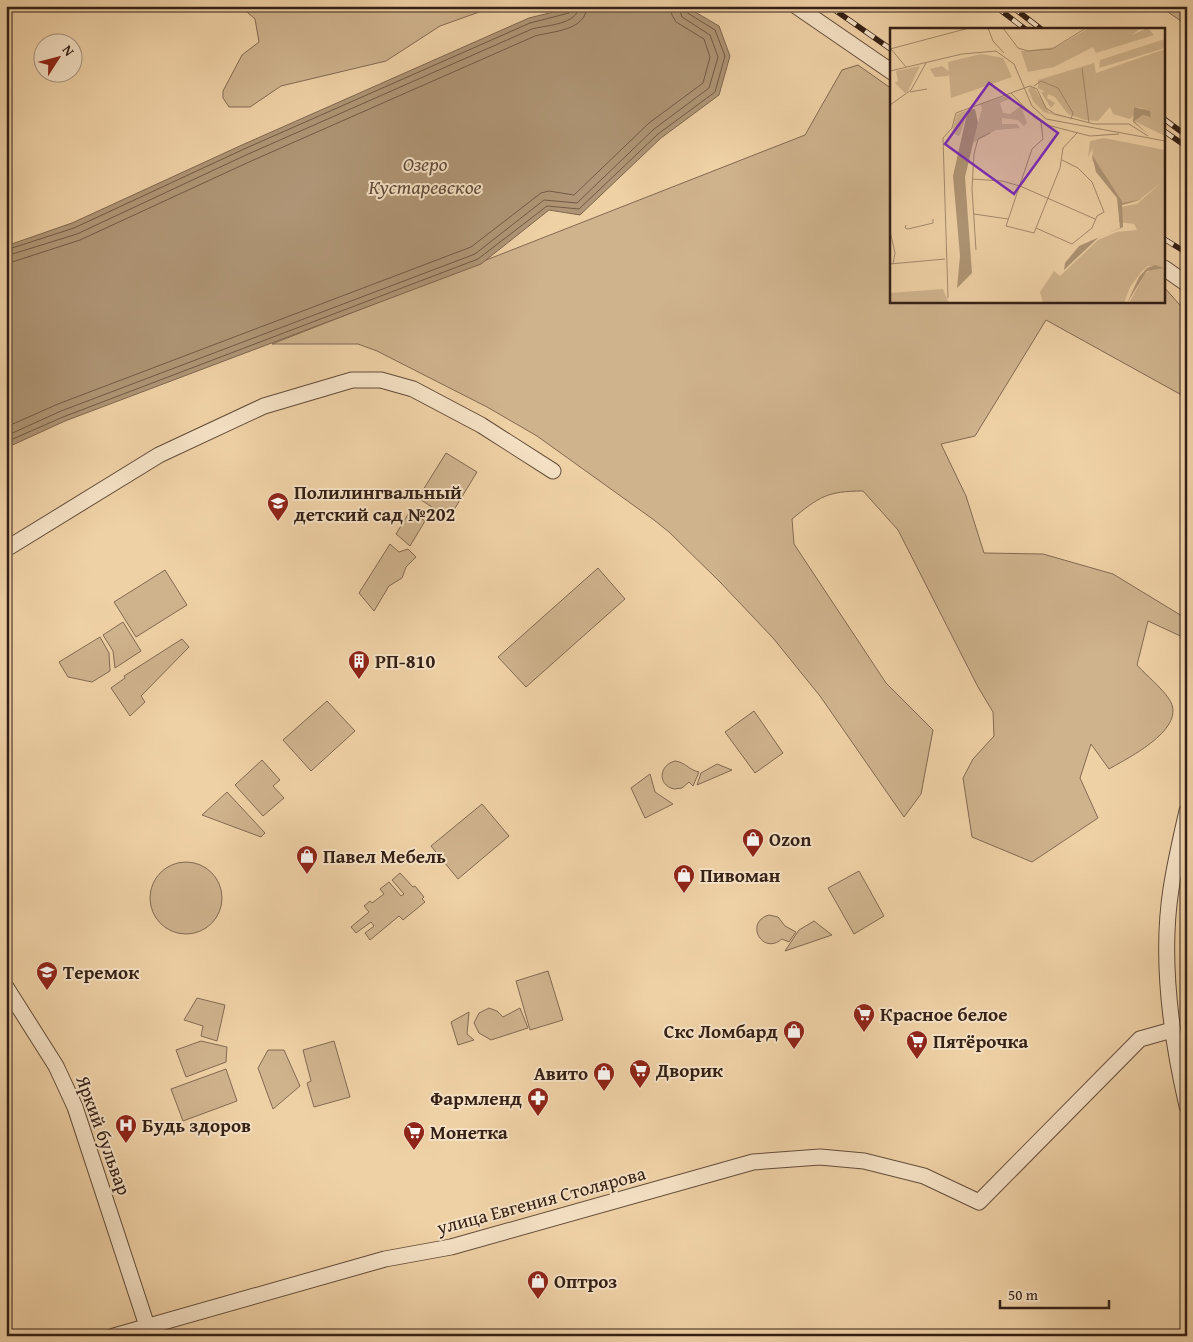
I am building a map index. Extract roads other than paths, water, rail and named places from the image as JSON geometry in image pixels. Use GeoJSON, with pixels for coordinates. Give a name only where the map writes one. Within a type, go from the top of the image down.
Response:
{"type":"FeatureCollection","features":[{"type":"Feature","properties":{"kind":"street"},"geometry":{"type":"LineString","coordinates":[[796,6],[890,71]]}},
{"type":"Feature","properties":{"kind":"street"},"geometry":{"type":"LineString","coordinates":[[1166,269],[1187,284]]}},
{"type":"Feature","properties":{"kind":"street"},"geometry":{"type":"LineString","coordinates":[[6,550],[159,455],[264,406],[352,380],[381,380],[412,389],[482,424],[553,471]]}},
{"type":"Feature","properties":{"kind":"street"},"geometry":{"type":"LineString","coordinates":[[1187,810],[1171,891],[1167,956],[1172,1030],[1187,1106]]}},
{"type":"Feature","properties":{"kind":"street","name":"Яркий бульвар"},"geometry":{"type":"LineString","coordinates":[[6,987],[56,1066],[70,1093],[149,1331]]}},
{"type":"Feature","properties":{"kind":"street","name":"улица Евгения Столярова"},"geometry":{"type":"LineString","coordinates":[[114,1336],[149,1331],[393,1257],[451,1247],[753,1162],[820,1157],[864,1161],[924,1176],[979,1202],[1140,1039],[1172,1030]]}},
{"type":"Feature","properties":{"kind":"water","name":"Озеро Кустаревское"},"geometry":{"type":"Polygon","coordinates":[[[578,6],[685,6],[719,26],[730,56],[719,95],[661,138],[580,215],[549,210],[481,264],[65,421],[6,448],[6,246],[72,223],[242,145],[529,18],[578,6]]]}},
{"type":"Feature","properties":{"kind":"railway"},"geometry":{"type":"LineString","coordinates":[[829,6],[890,49]]}},
{"type":"Feature","properties":{"kind":"railway"},"geometry":{"type":"LineString","coordinates":[[995,6],[1024,28]]}},
{"type":"Feature","properties":{"kind":"railway"},"geometry":{"type":"LineString","coordinates":[[1011,6],[1040,28]]}},
{"type":"Feature","properties":{"kind":"railway"},"geometry":{"type":"LineString","coordinates":[[1166,120],[1187,136]]}},
{"type":"Feature","properties":{"kind":"railway"},"geometry":{"type":"LineString","coordinates":[[1166,132],[1187,147]]}},
{"type":"Feature","properties":{"kind":"railway"},"geometry":{"type":"LineString","coordinates":[[1166,240],[1187,253]]}},
{"type":"Feature","properties":{"kind":"place","name":"Полилингвальный детский сад №202"},"geometry":{"type":"Point","coordinates":[278,522]}},
{"type":"Feature","properties":{"kind":"place","name":"РП-810"},"geometry":{"type":"Point","coordinates":[359,680]}},
{"type":"Feature","properties":{"kind":"place","name":"Ozon"},"geometry":{"type":"Point","coordinates":[753,858]}},
{"type":"Feature","properties":{"kind":"place","name":"Павел Мебель"},"geometry":{"type":"Point","coordinates":[307,875]}},
{"type":"Feature","properties":{"kind":"place","name":"Пивоман"},"geometry":{"type":"Point","coordinates":[684,894]}},
{"type":"Feature","properties":{"kind":"place","name":"Теремок"},"geometry":{"type":"Point","coordinates":[47,991]}},
{"type":"Feature","properties":{"kind":"place","name":"Красное белое"},"geometry":{"type":"Point","coordinates":[864,1033]}},
{"type":"Feature","properties":{"kind":"place","name":"Скс Ломбард"},"geometry":{"type":"Point","coordinates":[794,1050]}},
{"type":"Feature","properties":{"kind":"place","name":"Пятёрочка"},"geometry":{"type":"Point","coordinates":[917,1060]}},
{"type":"Feature","properties":{"kind":"place","name":"Дворик"},"geometry":{"type":"Point","coordinates":[640,1089]}},
{"type":"Feature","properties":{"kind":"place","name":"Авито"},"geometry":{"type":"Point","coordinates":[604,1092]}},
{"type":"Feature","properties":{"kind":"place","name":"Фармленд"},"geometry":{"type":"Point","coordinates":[538,1117]}},
{"type":"Feature","properties":{"kind":"place","name":"Будь здоров"},"geometry":{"type":"Point","coordinates":[126,1144]}},
{"type":"Feature","properties":{"kind":"place","name":"Монетка"},"geometry":{"type":"Point","coordinates":[414,1151]}},
{"type":"Feature","properties":{"kind":"place","name":"Оптроз"},"geometry":{"type":"Point","coordinates":[538,1300]}}]}
